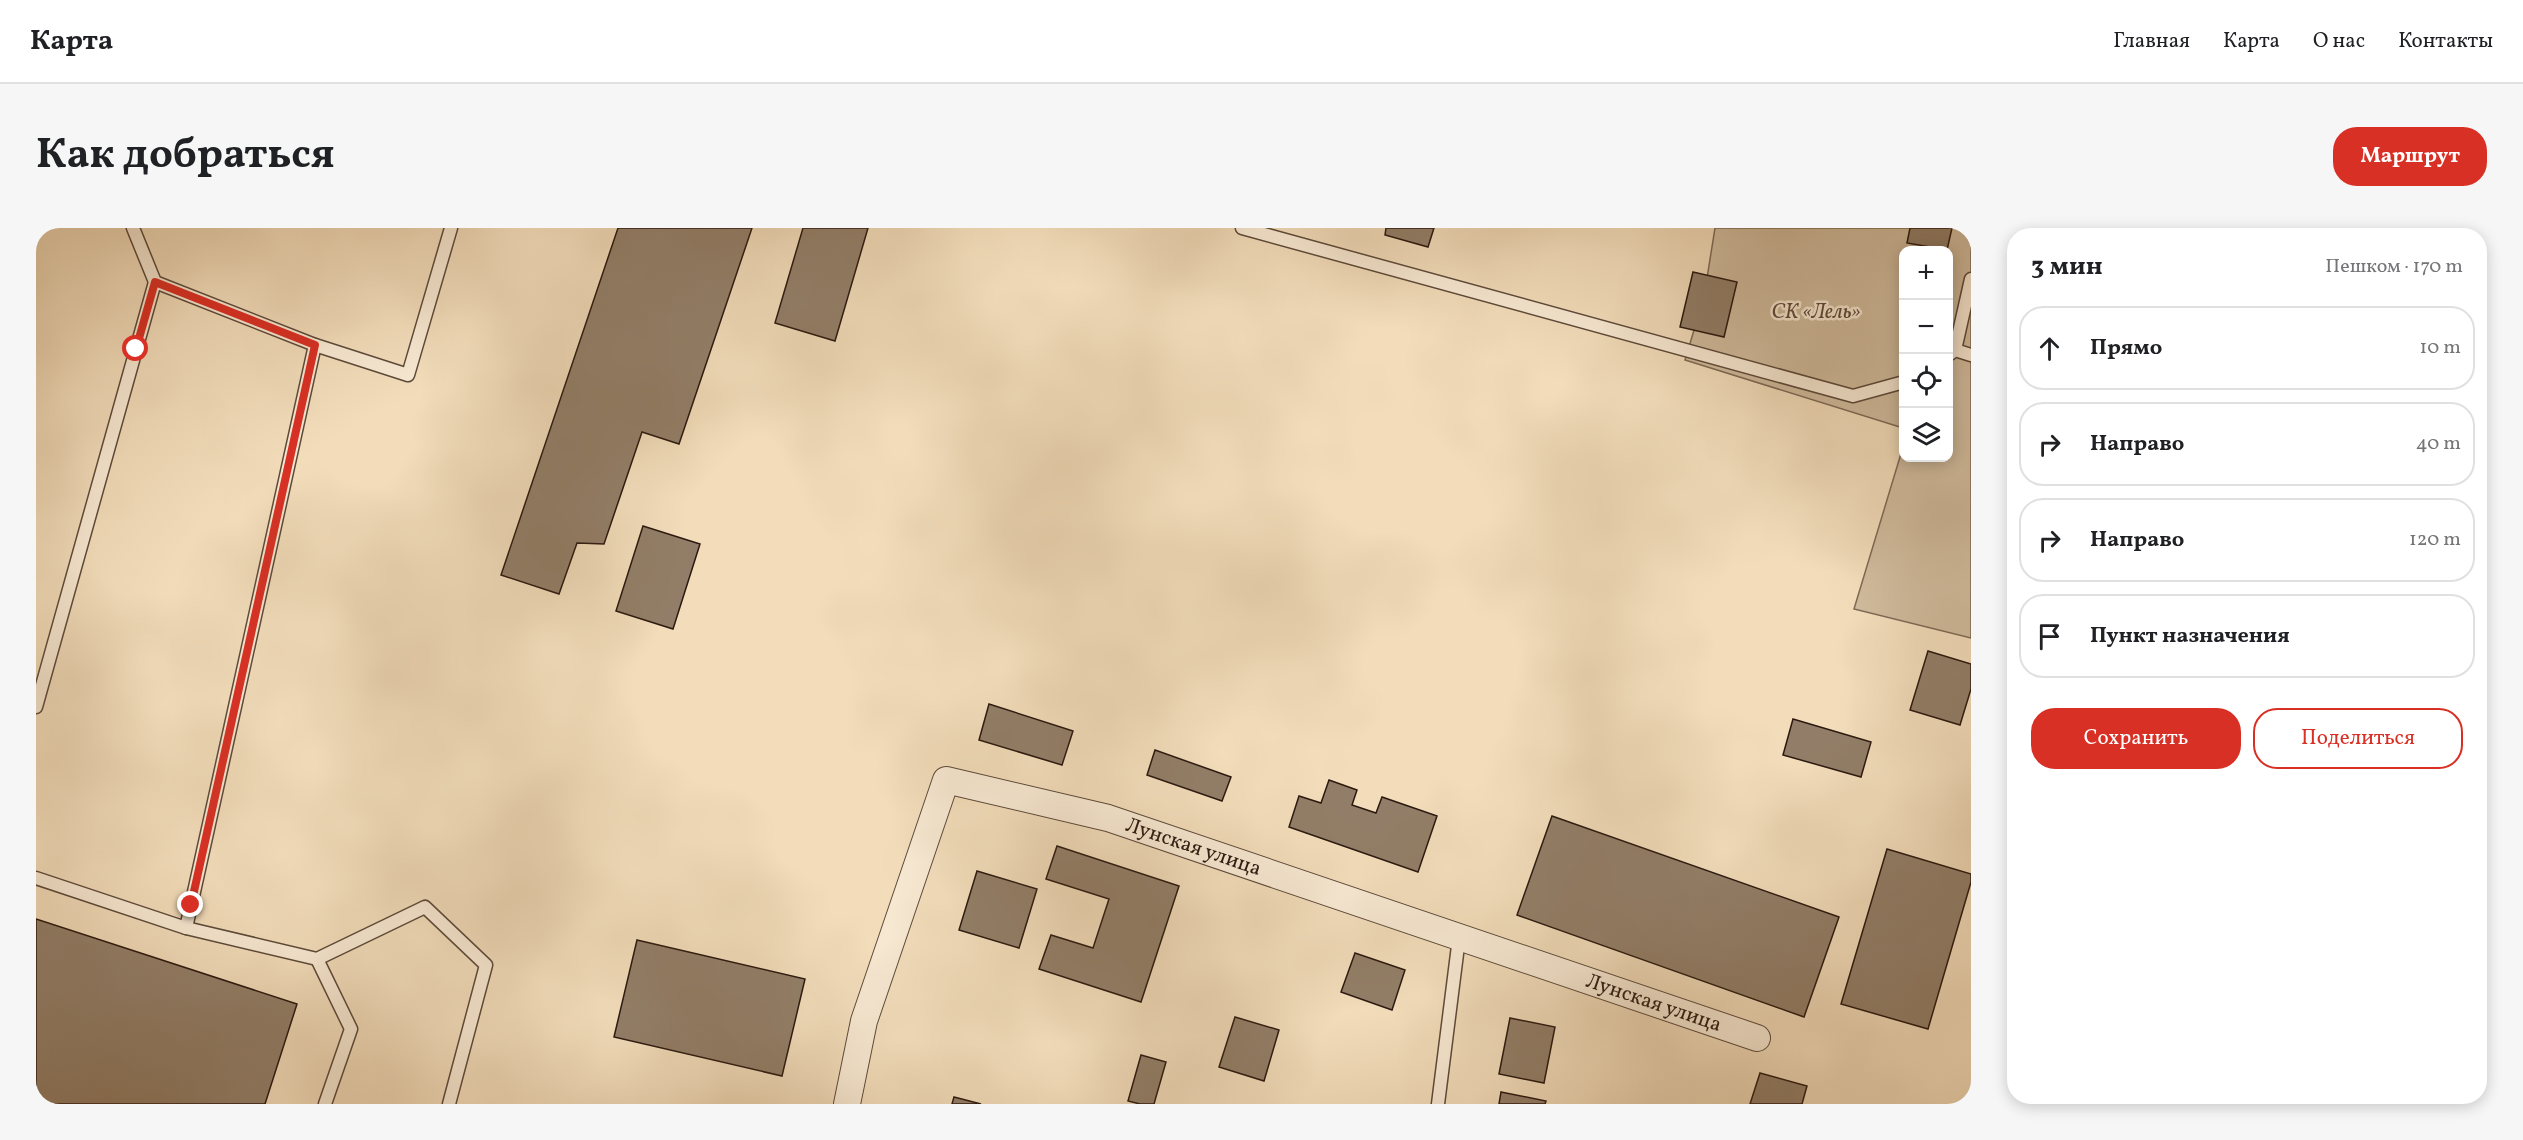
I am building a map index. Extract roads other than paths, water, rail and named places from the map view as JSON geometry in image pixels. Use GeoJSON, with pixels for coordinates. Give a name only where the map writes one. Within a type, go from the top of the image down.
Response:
{"type":"FeatureCollection","features":[{"type":"Feature","properties":{"kind":"street","name":"Лунская улица"},"geometry":{"type":"LineString","coordinates":[[847,1104],[864,1021],[946,780],[1108,819],[1757,1038]]}},
{"type":"Feature","properties":{"kind":"lane"},"geometry":{"type":"LineString","coordinates":[[36,707],[155,282],[133,228]]}},
{"type":"Feature","properties":{"kind":"lane"},"geometry":{"type":"LineString","coordinates":[[155,282],[315,345],[408,375],[451,228]]}},
{"type":"Feature","properties":{"kind":"lane"},"geometry":{"type":"LineString","coordinates":[[1242,228],[1853,396],[1899,383]]}},
{"type":"Feature","properties":{"kind":"lane"},"geometry":{"type":"LineString","coordinates":[[1953,348],[1971,279]]}},
{"type":"Feature","properties":{"kind":"lane"},"geometry":{"type":"LineString","coordinates":[[186,928],[315,345]]}},
{"type":"Feature","properties":{"kind":"lane"},"geometry":{"type":"LineString","coordinates":[[1953,352],[1971,355]]}},
{"type":"Feature","properties":{"kind":"lane"},"geometry":{"type":"LineString","coordinates":[[36,878],[186,928],[318,959],[425,907],[486,965],[449,1104]]}},
{"type":"Feature","properties":{"kind":"lane"},"geometry":{"type":"LineString","coordinates":[[1438,1104],[1459,938]]}},
{"type":"Feature","properties":{"kind":"lane"},"geometry":{"type":"LineString","coordinates":[[318,959],[351,1029],[325,1104]]}},
{"type":"Feature","properties":{"kind":"park label","name":"СК «Лель»"},"geometry":{"type":"Point","coordinates":[1816,312]}}]}
